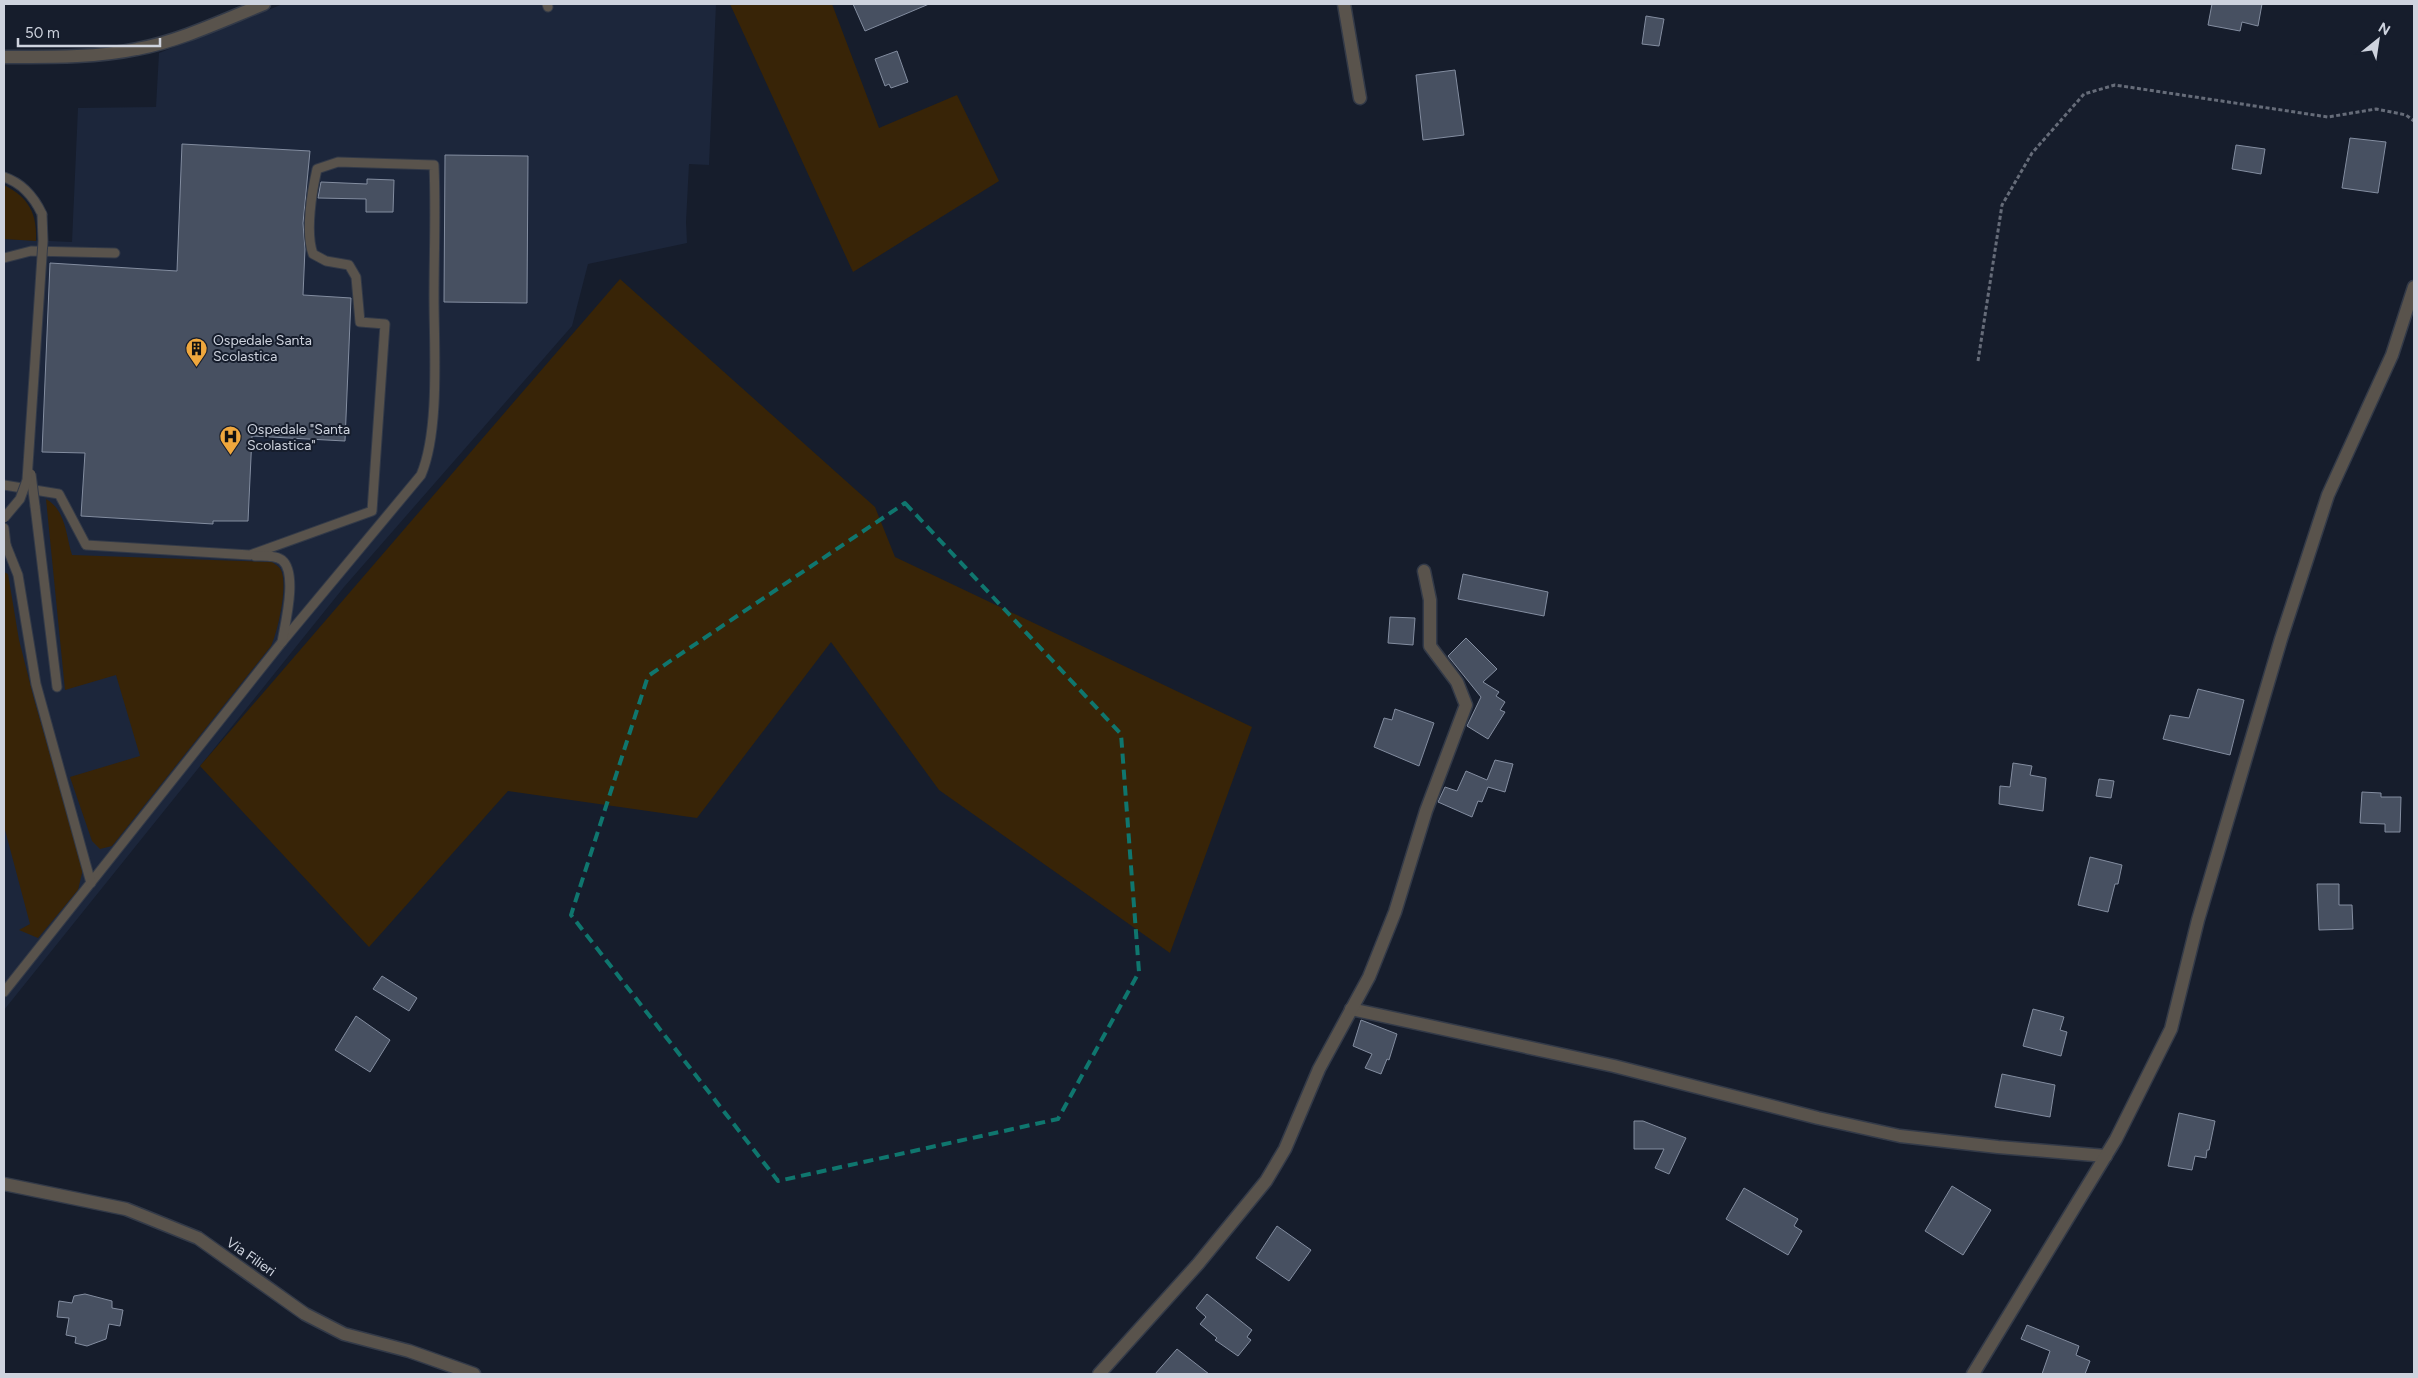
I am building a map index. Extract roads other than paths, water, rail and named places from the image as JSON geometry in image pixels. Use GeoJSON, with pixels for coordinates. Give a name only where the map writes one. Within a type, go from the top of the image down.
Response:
{"type":"FeatureCollection","features":[{"type":"Feature","properties":{"kind":"street"},"geometry":{"type":"LineString","coordinates":[[4,57],[65,57],[138,49],[199,29],[264,4]]}},
{"type":"Feature","properties":{"kind":"street"},"geometry":{"type":"LineString","coordinates":[[1344,4],[1360,98]]}},
{"type":"Feature","properties":{"kind":"street"},"geometry":{"type":"LineString","coordinates":[[1973,1374],[2116,1139],[2170,1029],[2198,920],[2328,495],[2392,355],[2414,286]]}},
{"type":"Feature","properties":{"kind":"street"},"geometry":{"type":"LineString","coordinates":[[1099,1374],[1198,1264],[1266,1181],[1285,1149],[1319,1069],[1369,977],[1395,912],[1426,811],[1466,705],[1457,682],[1430,646],[1430,600],[1424,571]]}},
{"type":"Feature","properties":{"kind":"street"},"geometry":{"type":"LineString","coordinates":[[1351,1009],[1614,1066],[1818,1118],[1900,1136],[2106,1156]]}},
{"type":"Feature","properties":{"kind":"street","name":"Via Filieri"},"geometry":{"type":"LineString","coordinates":[[4,1184],[126,1209],[198,1238],[305,1314],[344,1334],[409,1351],[474,1374]]}},
{"type":"Feature","properties":{"kind":"lane"},"geometry":{"type":"LineString","coordinates":[[4,992],[282,642],[421,475],[431,439],[434,369],[434,164],[338,162],[318,169],[314,182],[309,243],[312,254],[326,261],[349,265],[356,278],[360,322],[385,324],[372,511],[250,555]]}},
{"type":"Feature","properties":{"kind":"lane"},"geometry":{"type":"LineString","coordinates":[[4,177],[14,180],[36,202],[42,214],[43,241],[27,480],[20,499],[4,518]]}},
{"type":"Feature","properties":{"kind":"lane"},"geometry":{"type":"LineString","coordinates":[[4,258],[31,251],[115,252]]}},
{"type":"Feature","properties":{"kind":"lane"},"geometry":{"type":"LineString","coordinates":[[29,450],[56,687]]}},
{"type":"Feature","properties":{"kind":"lane"},"geometry":{"type":"LineString","coordinates":[[4,485],[59,494],[86,545],[250,555],[273,557],[281,560],[287,566],[289,575],[288,612],[282,642]]}},
{"type":"Feature","properties":{"kind":"lane"},"geometry":{"type":"LineString","coordinates":[[4,528],[5,546],[18,575],[36,684],[91,883]]}},
{"type":"Feature","properties":{"kind":"place","name":"Ospedale Santa Scolastica"},"geometry":{"type":"Point","coordinates":[197,367]}},
{"type":"Feature","properties":{"kind":"place","name":"Ospedale \"Santa Scolastica\""},"geometry":{"type":"Point","coordinates":[231,456]}}]}
